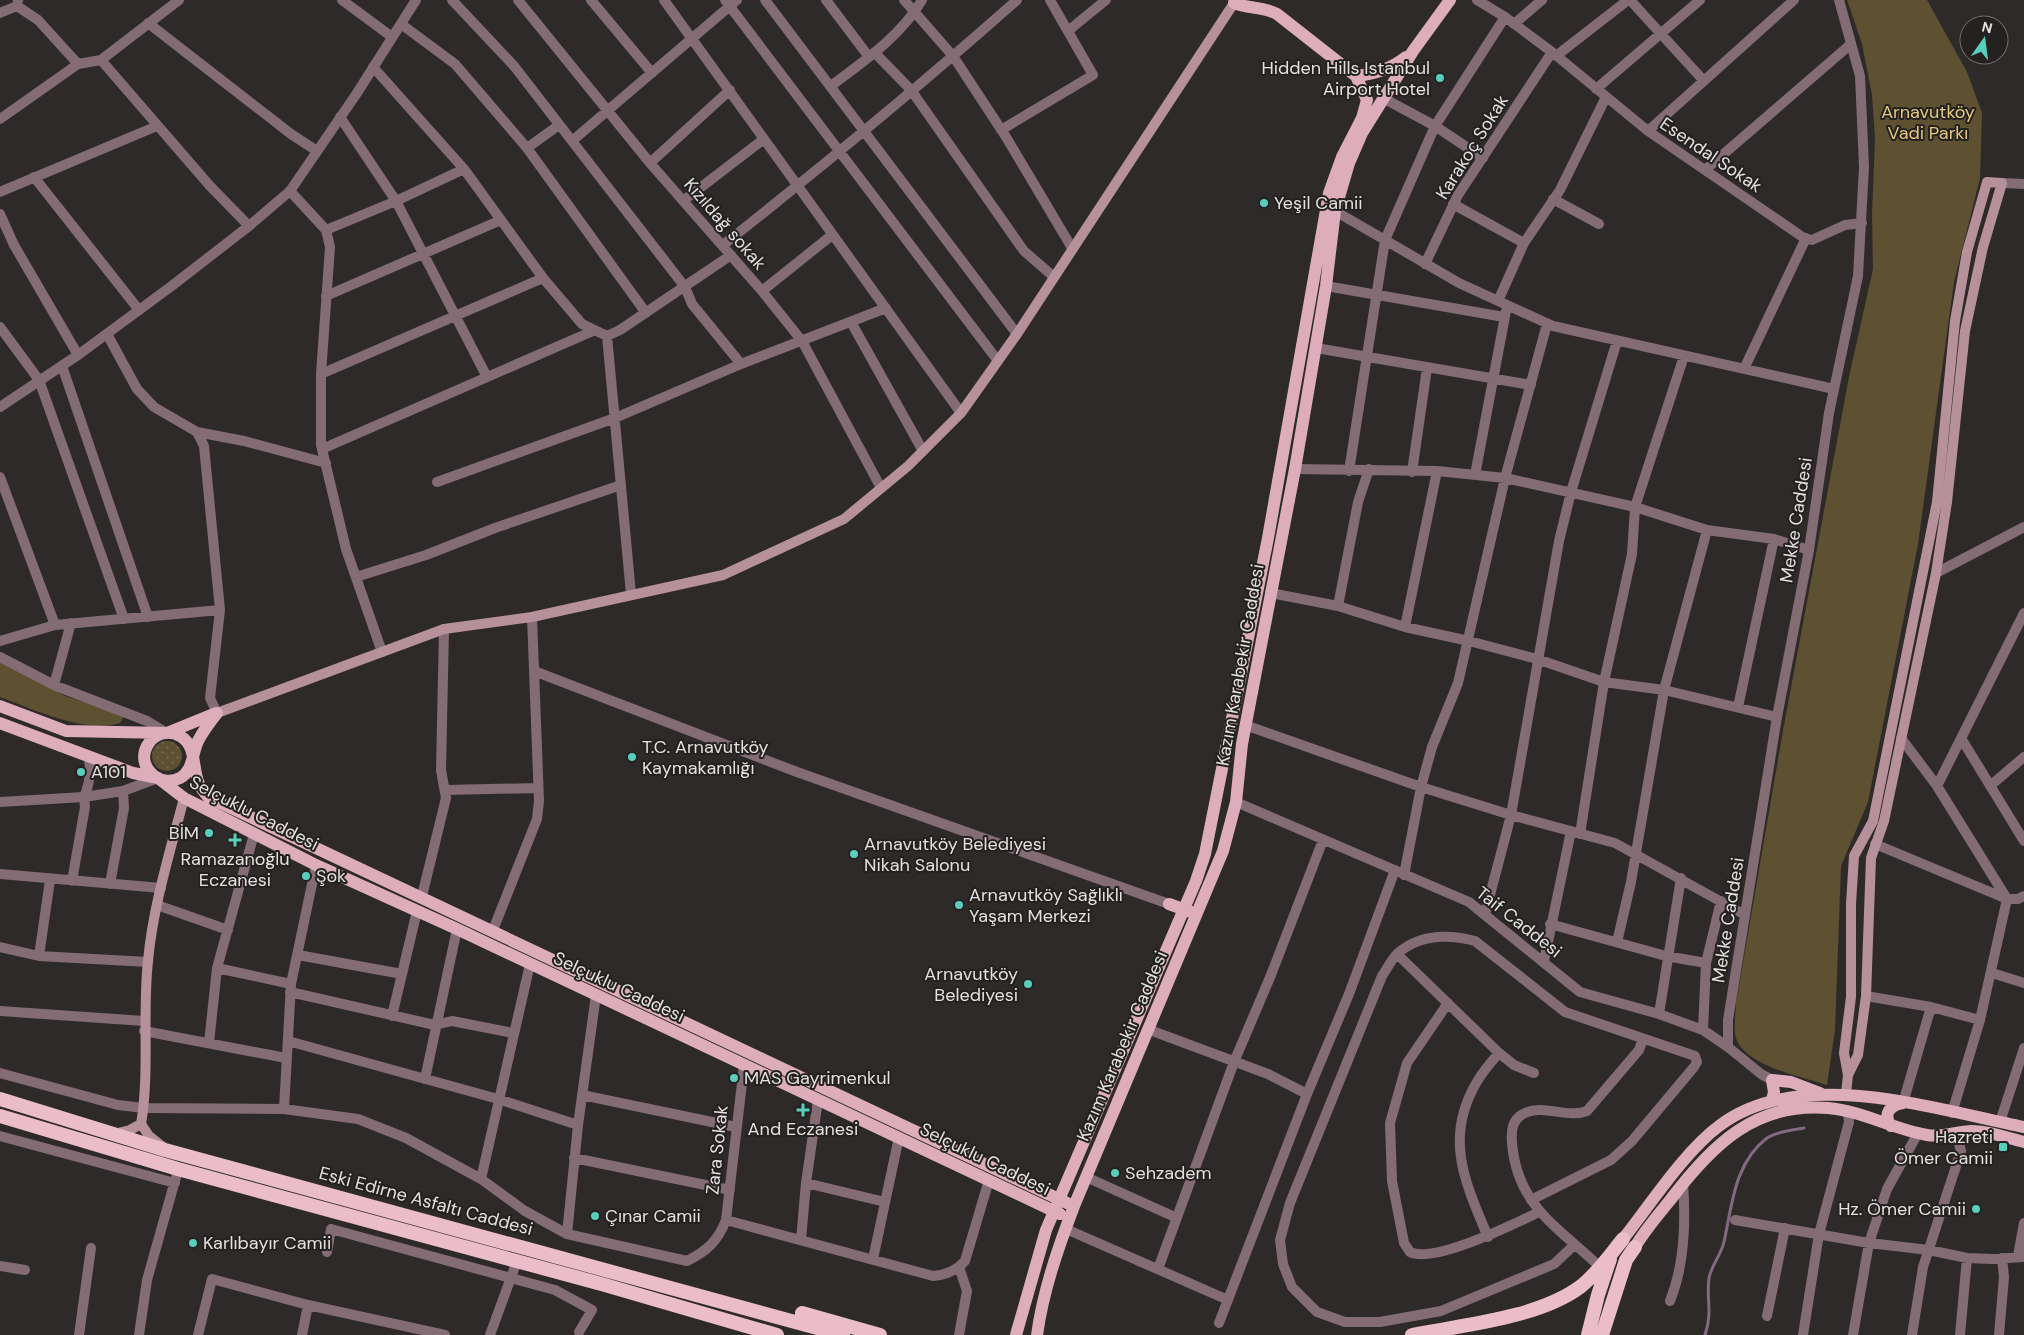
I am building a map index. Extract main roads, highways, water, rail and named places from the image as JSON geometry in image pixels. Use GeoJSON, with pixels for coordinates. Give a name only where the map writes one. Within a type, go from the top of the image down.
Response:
{"type":"FeatureCollection","features":[{"type":"Feature","properties":{"kind":"highway","name":"Eski Edirne Asfaltı Caddesi"},"geometry":{"type":"LineString","coordinates":[[0,1099],[165,1150],[843,1335]]}},
{"type":"Feature","properties":{"kind":"highway","name":"Eski Edirne Asfaltı Caddesi"},"geometry":{"type":"LineString","coordinates":[[0,1116],[178,1169],[517,1261],[777,1335]]}},
{"type":"Feature","properties":{"kind":"highway"},"geometry":{"type":"LineString","coordinates":[[1588,1335],[1598,1295],[1612,1256],[1623,1239]]}},
{"type":"Feature","properties":{"kind":"highway"},"geometry":{"type":"LineString","coordinates":[[1602,1335],[1626,1260],[1635,1247]]}},
{"type":"Feature","properties":{"kind":"highway"},"geometry":{"type":"LineString","coordinates":[[1412,1335],[1511,1315],[1558,1301],[1581,1286],[1612,1256]]}},
{"type":"Feature","properties":{"kind":"highway"},"geometry":{"type":"LineString","coordinates":[[725,1302],[774,1306],[880,1335]]}},
{"type":"Feature","properties":{"kind":"highway"},"geometry":{"type":"LineString","coordinates":[[696,1312],[747,1335]]}},
{"type":"Feature","properties":{"kind":"main road"},"geometry":{"type":"LineString","coordinates":[[1271,0],[1277,14]]}},
{"type":"Feature","properties":{"kind":"main road","name":"Kazım Karabekir Caddesi"},"geometry":{"type":"LineString","coordinates":[[1037,1335],[1040,1312],[1067,1224],[1223,851],[1236,802],[1245,725],[1295,469],[1326,286],[1335,211],[1349,163],[1362,133],[1412,51],[1450,0]]}},
{"type":"Feature","properties":{"kind":"main road"},"geometry":{"type":"LineString","coordinates":[[167,733],[444,629],[532,616],[723,575],[844,518],[923,451],[961,412],[1017,334],[1233,1],[1243,7],[1270,10],[1277,14],[1356,76],[1374,74],[1399,63],[1412,51]]}},
{"type":"Feature","properties":{"kind":"main road","name":"Kazım Karabekir Caddesi"},"geometry":{"type":"LineString","coordinates":[[1016,1335],[1040,1247],[1196,881],[1211,830],[1268,538],[1329,192],[1342,157],[1362,118],[1366,100],[1356,76]]}},
{"type":"Feature","properties":{"kind":"main road"},"geometry":{"type":"LineString","coordinates":[[1848,1075],[1858,1055],[1866,996],[1871,858],[1884,821],[1936,573],[1947,502],[1966,331],[1983,247],[2002,183],[1986,182],[1967,252],[1955,321],[1937,502],[1925,571],[1873,820],[1854,856],[1851,904],[1851,997],[1844,1053],[1848,1075],[1846,1094],[1848,1112]]}},
{"type":"Feature","properties":{"kind":"main road"},"geometry":{"type":"LineString","coordinates":[[1925,571],[1936,573]]}},
{"type":"Feature","properties":{"kind":"main road","name":"Selçuklu Caddesi"},"geometry":{"type":"LineString","coordinates":[[0,706],[66,731],[167,733],[181,736],[187,741],[198,784],[208,797],[422,896],[1074,1206]]}},
{"type":"Feature","properties":{"kind":"main road"},"geometry":{"type":"LineString","coordinates":[[192,757],[200,736],[217,713]]}},
{"type":"Feature","properties":{"kind":"main road","name":"Selçuklu Caddesi"},"geometry":{"type":"LineString","coordinates":[[0,723],[133,773],[158,778],[173,780],[181,778],[191,765],[192,757]]}},
{"type":"Feature","properties":{"kind":"main road","name":"Selçuklu Caddesi"},"geometry":{"type":"LineString","coordinates":[[167,733],[153,738],[145,749],[146,766],[150,773],[184,798],[316,865],[457,929],[1054,1211],[1067,1224]]}},
{"type":"Feature","properties":{"kind":"main road"},"geometry":{"type":"LineString","coordinates":[[165,1150],[149,1136],[141,1124],[144,1108],[144,1026],[148,962],[157,905],[184,798]]}},
{"type":"Feature","properties":{"kind":"main road"},"geometry":{"type":"LineString","coordinates":[[1862,839],[1875,844]]}},
{"type":"Feature","properties":{"kind":"main road"},"geometry":{"type":"LineString","coordinates":[[1169,904],[1181,916],[1198,914]]}},
{"type":"Feature","properties":{"kind":"main road"},"geometry":{"type":"LineString","coordinates":[[596,995],[600,982]]}},
{"type":"Feature","properties":{"kind":"main road"},"geometry":{"type":"LineString","coordinates":[[796,1089],[802,1077]]}},
{"type":"Feature","properties":{"kind":"main road"},"geometry":{"type":"LineString","coordinates":[[1772,1100],[1774,1092],[1772,1080],[1790,1082],[1822,1094]]}},
{"type":"Feature","properties":{"kind":"main road"},"geometry":{"type":"LineString","coordinates":[[1623,1239],[1685,1160],[1718,1127],[1738,1114],[1772,1100],[1822,1094],[1846,1094],[1903,1103],[2024,1127]]}},
{"type":"Feature","properties":{"kind":"main road"},"geometry":{"type":"LineString","coordinates":[[1891,1126],[1887,1116],[1889,1109],[1893,1105],[1903,1103]]}},
{"type":"Feature","properties":{"kind":"main road"},"geometry":{"type":"LineString","coordinates":[[1635,1247],[1683,1183],[1724,1139],[1744,1126],[1775,1112],[1804,1108],[1848,1112],[1918,1133],[1937,1136],[1972,1131],[2024,1142]]}},
{"type":"Feature","properties":{"kind":"main road"},"geometry":{"type":"LineString","coordinates":[[1952,1113],[1956,1121],[1956,1133]]}},
{"type":"Feature","properties":{"kind":"main road"},"geometry":{"type":"LineString","coordinates":[[113,1134],[130,1130],[141,1124]]}},
{"type":"Feature","properties":{"kind":"waterway"},"geometry":{"type":"LineString","coordinates":[[1705,1335],[1709,1319],[1709,1278],[1723,1247],[1732,1200],[1741,1172],[1756,1148],[1767,1138],[1779,1133],[1804,1128]]}},
{"type":"Feature","properties":{"kind":"place","name":"Hidden Hills Istanbul Airport Hotel"},"geometry":{"type":"Point","coordinates":[1440,78]}},
{"type":"Feature","properties":{"kind":"place","name":"Yeşil Camii"},"geometry":{"type":"Point","coordinates":[1264,203]}},
{"type":"Feature","properties":{"kind":"place","name":"T.C. Arnavutköy Kaymakamlığı"},"geometry":{"type":"Point","coordinates":[632,757]}},
{"type":"Feature","properties":{"kind":"place","name":"A101"},"geometry":{"type":"Point","coordinates":[81,772]}},
{"type":"Feature","properties":{"kind":"place","name":"BİM"},"geometry":{"type":"Point","coordinates":[209,833]}},
{"type":"Feature","properties":{"kind":"place","name":"Ramazanoğlu Eczanesi"},"geometry":{"type":"Point","coordinates":[235,840]}},
{"type":"Feature","properties":{"kind":"place","name":"Arnavutköy Belediyesi Nikah Salonu"},"geometry":{"type":"Point","coordinates":[854,854]}},
{"type":"Feature","properties":{"kind":"place","name":"Şok"},"geometry":{"type":"Point","coordinates":[306,876]}},
{"type":"Feature","properties":{"kind":"place","name":"Arnavutköy Sağlıklı Yaşam Merkezi"},"geometry":{"type":"Point","coordinates":[959,905]}},
{"type":"Feature","properties":{"kind":"place","name":"Arnavutköy Belediyesi"},"geometry":{"type":"Point","coordinates":[1028,984]}},
{"type":"Feature","properties":{"kind":"place","name":"MAS Gayrimenkul"},"geometry":{"type":"Point","coordinates":[734,1078]}},
{"type":"Feature","properties":{"kind":"place","name":"And Eczanesi"},"geometry":{"type":"Point","coordinates":[803,1110]}},
{"type":"Feature","properties":{"kind":"place","name":"Hazreti Ömer Camii"},"geometry":{"type":"Point","coordinates":[2003,1147]}},
{"type":"Feature","properties":{"kind":"place","name":"Sehzadem"},"geometry":{"type":"Point","coordinates":[1115,1173]}},
{"type":"Feature","properties":{"kind":"place","name":"Hz. Ömer Camii"},"geometry":{"type":"Point","coordinates":[1976,1209]}},
{"type":"Feature","properties":{"kind":"place","name":"Çınar Camii"},"geometry":{"type":"Point","coordinates":[595,1216]}},
{"type":"Feature","properties":{"kind":"place","name":"Karlıbayır Camii"},"geometry":{"type":"Point","coordinates":[193,1243]}},
{"type":"Feature","properties":{"kind":"park label","name":"Arnavutköy Vadi Parkı"},"geometry":{"type":"Point","coordinates":[1928,122]}}]}
